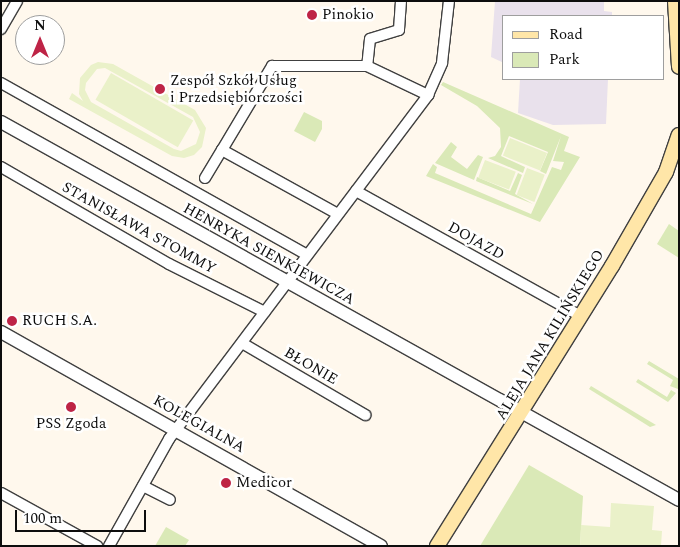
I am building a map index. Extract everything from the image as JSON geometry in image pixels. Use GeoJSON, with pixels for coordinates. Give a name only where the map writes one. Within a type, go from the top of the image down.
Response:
{"type":"FeatureCollection","features":[{"type":"Feature","properties":{"kind":"main road"},"geometry":{"type":"LineString","coordinates":[[675,1],[679,67]]}},
{"type":"Feature","properties":{"kind":"main road","name":"ALEJA JANA KILIŃSKIEGO"},"geometry":{"type":"LineString","coordinates":[[438,546],[522,413],[666,172],[679,135]]}},
{"type":"Feature","properties":{"kind":"street"},"geometry":{"type":"LineString","coordinates":[[1,29],[17,1]]}},
{"type":"Feature","properties":{"kind":"street"},"geometry":{"type":"LineString","coordinates":[[367,66],[370,39],[399,30],[401,1]]}},
{"type":"Feature","properties":{"kind":"street"},"geometry":{"type":"LineString","coordinates":[[109,546],[176,430],[428,94],[442,63],[449,1]]}},
{"type":"Feature","properties":{"kind":"street"},"geometry":{"type":"LineString","coordinates":[[205,178],[272,66],[367,66],[428,94]]}},
{"type":"Feature","properties":{"kind":"street"},"geometry":{"type":"LineString","coordinates":[[1,83],[307,255]]}},
{"type":"Feature","properties":{"kind":"street","name":"HENRYKA SIENKIEWICZA"},"geometry":{"type":"LineString","coordinates":[[1,122],[679,500]]}},
{"type":"Feature","properties":{"kind":"street"},"geometry":{"type":"LineString","coordinates":[[222,150],[338,214]]}},
{"type":"Feature","properties":{"kind":"street","name":"STANISŁAWA STOMMY"},"geometry":{"type":"LineString","coordinates":[[1,167],[169,264],[265,312]]}},
{"type":"Feature","properties":{"kind":"street","name":"DOJAZD"},"geometry":{"type":"LineString","coordinates":[[356,191],[581,316]]}},
{"type":"Feature","properties":{"kind":"street","name":"KOLEGIALNA"},"geometry":{"type":"LineString","coordinates":[[1,332],[381,546]]}},
{"type":"Feature","properties":{"kind":"street","name":"BŁONIE"},"geometry":{"type":"LineString","coordinates":[[242,343],[365,415]]}},
{"type":"Feature","properties":{"kind":"street"},"geometry":{"type":"LineString","coordinates":[[143,486],[170,500]]}},
{"type":"Feature","properties":{"kind":"street"},"geometry":{"type":"LineString","coordinates":[[1,493],[97,546]]}},
{"type":"Feature","properties":{"kind":"shaded area"},"geometry":{"type":"Polygon","coordinates":[[[495,1],[604,1],[604,11],[612,12],[612,15],[502,15],[502,62],[491,57],[495,1]]]}},
{"type":"Feature","properties":{"kind":"shaded area"},"geometry":{"type":"Polygon","coordinates":[[[520,80],[608,80],[606,124],[553,125],[518,113],[520,80]]]}},
{"type":"Feature","properties":{"kind":"green space"},"geometry":{"type":"Polygon","coordinates":[[[98,62],[113,64],[195,110],[206,128],[202,147],[194,155],[184,158],[172,156],[69,99],[72,93],[83,101],[79,94],[80,78],[91,65],[98,62]],[[105,68],[97,69],[86,83],[85,90],[91,102],[174,149],[181,151],[196,144],[200,132],[193,117],[105,68]]]}},
{"type":"Feature","properties":{"kind":"green space"},"geometry":{"type":"Polygon","coordinates":[[[111,73],[193,120],[178,147],[96,100],[111,73]]]}},
{"type":"Feature","properties":{"kind":"green space"},"geometry":{"type":"Polygon","coordinates":[[[443,82],[569,137],[564,151],[580,157],[540,222],[426,176],[433,164],[437,167],[435,173],[531,214],[552,167],[561,170],[564,162],[553,161],[561,136],[546,174],[540,171],[548,152],[509,136],[501,156],[525,167],[523,173],[488,158],[495,156],[501,147],[500,128],[477,106],[441,85],[443,82]]]}},
{"type":"Feature","properties":{"kind":"green space"},"geometry":{"type":"Polygon","coordinates":[[[304,112],[322,121],[322,129],[315,142],[294,131],[304,112]]]}},
{"type":"Feature","properties":{"kind":"green space"},"geometry":{"type":"Polygon","coordinates":[[[510,138],[547,153],[540,171],[503,156],[510,138]]]}},
{"type":"Feature","properties":{"kind":"green space"},"geometry":{"type":"Polygon","coordinates":[[[451,142],[457,147],[451,157],[467,169],[478,155],[483,157],[474,180],[435,163],[451,142]]]}},
{"type":"Feature","properties":{"kind":"green space"},"geometry":{"type":"Polygon","coordinates":[[[485,160],[516,172],[509,190],[478,178],[485,160]]]}},
{"type":"Feature","properties":{"kind":"green space"},"geometry":{"type":"Polygon","coordinates":[[[527,168],[545,175],[534,202],[517,195],[527,168]]]}},
{"type":"Feature","properties":{"kind":"green space"},"geometry":{"type":"Polygon","coordinates":[[[518,173],[522,175],[515,194],[533,204],[476,181],[477,177],[510,191],[518,173]]]}},
{"type":"Feature","properties":{"kind":"green space"},"geometry":{"type":"Polygon","coordinates":[[[669,224],[679,231],[679,258],[657,244],[669,224]]]}},
{"type":"Feature","properties":{"kind":"green space"},"geometry":{"type":"Polygon","coordinates":[[[649,361],[679,379],[678,389],[670,386],[673,380],[647,364],[649,361]]]}},
{"type":"Feature","properties":{"kind":"green space"},"geometry":{"type":"Polygon","coordinates":[[[638,379],[667,397],[671,390],[676,393],[668,402],[636,382],[638,379]]]}},
{"type":"Feature","properties":{"kind":"green space"},"geometry":{"type":"Polygon","coordinates":[[[591,386],[656,425],[650,427],[589,389],[591,386]]]}},
{"type":"Feature","properties":{"kind":"green space"},"geometry":{"type":"Polygon","coordinates":[[[529,465],[583,496],[580,546],[480,546],[529,465]]]}},
{"type":"Feature","properties":{"kind":"green space"},"geometry":{"type":"Polygon","coordinates":[[[611,503],[654,506],[652,530],[662,531],[661,546],[580,546],[581,525],[610,527],[611,503]]]}},
{"type":"Feature","properties":{"kind":"green space"},"geometry":{"type":"Polygon","coordinates":[[[166,527],[189,540],[185,546],[155,546],[166,527]]]}},
{"type":"Feature","properties":{"kind":"place","name":"Pinokio"},"geometry":{"type":"Point","coordinates":[312,15]}},
{"type":"Feature","properties":{"kind":"place","name":"Zespół Szkół Usług i Przedsiębiorczości"},"geometry":{"type":"Point","coordinates":[160,89]}},
{"type":"Feature","properties":{"kind":"place","name":"RUCH S.A."},"geometry":{"type":"Point","coordinates":[12,321]}},
{"type":"Feature","properties":{"kind":"place","name":"PSS Zgoda"},"geometry":{"type":"Point","coordinates":[71,407]}},
{"type":"Feature","properties":{"kind":"place","name":"Medicor"},"geometry":{"type":"Point","coordinates":[226,483]}}]}
